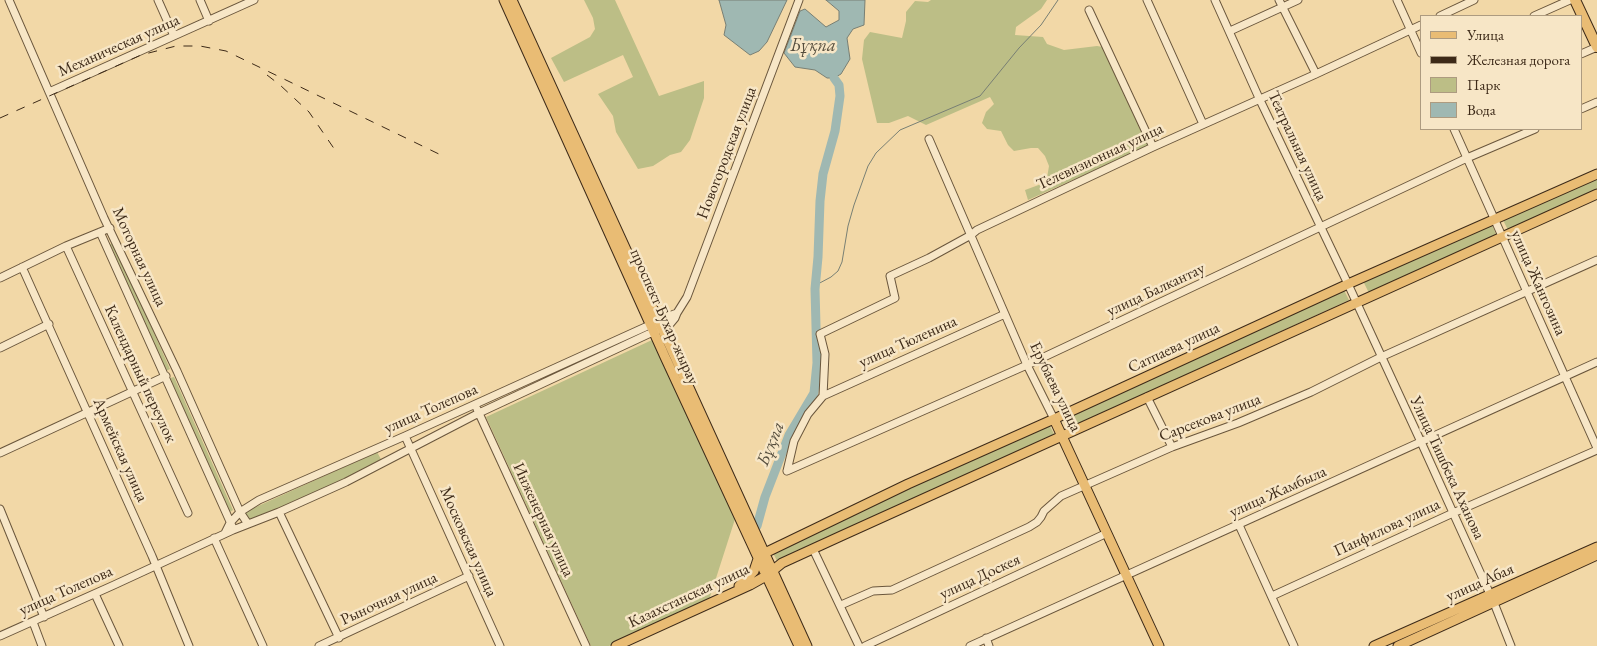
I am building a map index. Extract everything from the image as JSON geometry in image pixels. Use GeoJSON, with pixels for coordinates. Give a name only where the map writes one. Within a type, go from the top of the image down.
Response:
{"type":"FeatureCollection","features":[{"type":"Feature","properties":{"kind":"highway"},"geometry":{"type":"LineString","coordinates":[[1575,0],[1597,47]]}},
{"type":"Feature","properties":{"kind":"main road","name":"проспект Бухар-жырау"},"geometry":{"type":"LineString","coordinates":[[504,0],[567,129]]}},
{"type":"Feature","properties":{"kind":"main road","name":"проспект Бухар-жырау"},"geometry":{"type":"LineString","coordinates":[[512,0],[567,129],[657,327],[770,574],[806,646]]}},
{"type":"Feature","properties":{"kind":"main road","name":"Сатпаева улица"},"geometry":{"type":"LineString","coordinates":[[762,556],[908,484],[1348,284],[1597,174]]}},
{"type":"Feature","properties":{"kind":"main road","name":"Сатпаева улица"},"geometry":{"type":"LineString","coordinates":[[770,574],[782,563],[1597,194]]}},
{"type":"Feature","properties":{"kind":"main road","name":"Ерубаева улица"},"geometry":{"type":"LineString","coordinates":[[1054,419],[1158,646]]}},
{"type":"Feature","properties":{"kind":"main road","name":"улица Абая"},"geometry":{"type":"LineString","coordinates":[[1398,646],[1597,546]]}},
{"type":"Feature","properties":{"kind":"main road"},"geometry":{"type":"LineString","coordinates":[[731,592],[751,575],[762,556]]}},
{"type":"Feature","properties":{"kind":"main road","name":"улица Абая"},"geometry":{"type":"LineString","coordinates":[[1374,646],[1597,556]]}},
{"type":"Feature","properties":{"kind":"main road","name":"проспект Бухар-жырау"},"geometry":{"type":"LineString","coordinates":[[770,574],[798,646]]}},
{"type":"Feature","properties":{"kind":"main road","name":"Казахстанская улица"},"geometry":{"type":"LineString","coordinates":[[616,646],[770,574]]}},
{"type":"Feature","properties":{"kind":"street","name":"Моторная улица"},"geometry":{"type":"LineString","coordinates":[[9,0],[104,218],[177,371],[240,512],[248,524]]}},
{"type":"Feature","properties":{"kind":"street"},"geometry":{"type":"LineString","coordinates":[[158,0],[174,36]]}},
{"type":"Feature","properties":{"kind":"street"},"geometry":{"type":"LineString","coordinates":[[200,0],[209,21]]}},
{"type":"Feature","properties":{"kind":"street","name":"Новогородская улица"},"geometry":{"type":"LineString","coordinates":[[657,327],[675,318],[687,297],[799,0]]}},
{"type":"Feature","properties":{"kind":"street"},"geometry":{"type":"LineString","coordinates":[[1148,0],[1203,124]]}},
{"type":"Feature","properties":{"kind":"street","name":"Театральная улица"},"geometry":{"type":"LineString","coordinates":[[1215,0],[1259,98],[1356,302]]}},
{"type":"Feature","properties":{"kind":"street"},"geometry":{"type":"LineString","coordinates":[[1230,31],[1281,3],[1298,0]]}},
{"type":"Feature","properties":{"kind":"street"},"geometry":{"type":"LineString","coordinates":[[1397,0],[1420,51]]}},
{"type":"Feature","properties":{"kind":"street"},"geometry":{"type":"LineString","coordinates":[[1442,15],[1474,0]]}},
{"type":"Feature","properties":{"kind":"street"},"geometry":{"type":"LineString","coordinates":[[1536,15],[1570,0]]}},
{"type":"Feature","properties":{"kind":"street","name":"Механическая улица"},"geometry":{"type":"LineString","coordinates":[[49,92],[209,21],[249,1]]}},
{"type":"Feature","properties":{"kind":"street"},"geometry":{"type":"LineString","coordinates":[[1281,3],[1316,74]]}},
{"type":"Feature","properties":{"kind":"street"},"geometry":{"type":"LineString","coordinates":[[1089,10],[1153,147]]}},
{"type":"Feature","properties":{"kind":"street","name":"Телевизионная улица"},"geometry":{"type":"LineString","coordinates":[[823,396],[825,354],[820,334],[895,298],[890,276],[971,235],[977,230],[1259,98],[1316,74],[1420,26]]}},
{"type":"Feature","properties":{"kind":"street"},"geometry":{"type":"LineString","coordinates":[[1582,54],[1597,47]]}},
{"type":"Feature","properties":{"kind":"street"},"geometry":{"type":"LineString","coordinates":[[1582,109],[1597,102]]}},
{"type":"Feature","properties":{"kind":"street","name":"улица Жангозина"},"geometry":{"type":"LineString","coordinates":[[1454,130],[1597,449]]}},
{"type":"Feature","properties":{"kind":"street","name":"улица Балкантау"},"geometry":{"type":"LineString","coordinates":[[823,396],[808,414],[794,441],[787,470],[1027,365],[1467,158],[1533,130]]}},
{"type":"Feature","properties":{"kind":"street","name":"Ерубаева улица"},"geometry":{"type":"LineString","coordinates":[[929,139],[1027,365],[1054,419]]}},
{"type":"Feature","properties":{"kind":"street"},"geometry":{"type":"LineString","coordinates":[[0,278],[66,246],[110,228]]}},
{"type":"Feature","properties":{"kind":"street","name":"Моторная улица"},"geometry":{"type":"LineString","coordinates":[[100,232],[232,526]]}},
{"type":"Feature","properties":{"kind":"street","name":"Календарный переулок"},"geometry":{"type":"LineString","coordinates":[[66,246],[188,513]]}},
{"type":"Feature","properties":{"kind":"street","name":"Сарсекова улица"},"geometry":{"type":"LineString","coordinates":[[841,605],[872,591],[892,590],[1029,527],[1037,522],[1044,510],[1061,496],[1085,485],[1172,447],[1247,419],[1311,392],[1381,357],[1597,260]]}},
{"type":"Feature","properties":{"kind":"street","name":"Армейская улица"},"geometry":{"type":"LineString","coordinates":[[22,267],[88,411],[190,646]]}},
{"type":"Feature","properties":{"kind":"street","name":"Улица Тишбека Аханова"},"geometry":{"type":"LineString","coordinates":[[1356,302],[1492,599],[1511,646]]}},
{"type":"Feature","properties":{"kind":"street","name":"улица Тюленина"},"geometry":{"type":"LineString","coordinates":[[823,396],[1005,314]]}},
{"type":"Feature","properties":{"kind":"street"},"geometry":{"type":"LineString","coordinates":[[0,348],[49,324]]}},
{"type":"Feature","properties":{"kind":"street","name":"улица Толепова"},"geometry":{"type":"LineString","coordinates":[[0,635],[44,617],[225,534],[240,512],[258,500],[657,327]]}},
{"type":"Feature","properties":{"kind":"street","name":"улица Толепова"},"geometry":{"type":"LineString","coordinates":[[232,526],[248,524],[346,482],[479,413],[657,327]]}},
{"type":"Feature","properties":{"kind":"street","name":"улица Жамбыла"},"geometry":{"type":"LineString","coordinates":[[970,646],[1597,362]]}},
{"type":"Feature","properties":{"kind":"street"},"geometry":{"type":"LineString","coordinates":[[0,453],[166,376]]}},
{"type":"Feature","properties":{"kind":"street"},"geometry":{"type":"LineString","coordinates":[[1147,397],[1172,447]]}},
{"type":"Feature","properties":{"kind":"street","name":"Инженерная улица"},"geometry":{"type":"LineString","coordinates":[[475,405],[586,646]]}},
{"type":"Feature","properties":{"kind":"street","name":"Московская улица"},"geometry":{"type":"LineString","coordinates":[[405,436],[500,646]]}},
{"type":"Feature","properties":{"kind":"street","name":"Панфилова улица"},"geometry":{"type":"LineString","coordinates":[[1272,596],[1597,449]]}},
{"type":"Feature","properties":{"kind":"street"},"geometry":{"type":"LineString","coordinates":[[0,509],[44,617]]}},
{"type":"Feature","properties":{"kind":"street"},"geometry":{"type":"LineString","coordinates":[[279,512],[339,638]]}},
{"type":"Feature","properties":{"kind":"street"},"geometry":{"type":"LineString","coordinates":[[1239,525],[1294,646]]}},
{"type":"Feature","properties":{"kind":"street","name":"улица Доскея"},"geometry":{"type":"LineString","coordinates":[[865,646],[1107,533]]}},
{"type":"Feature","properties":{"kind":"street"},"geometry":{"type":"LineString","coordinates":[[214,538],[263,646]]}},
{"type":"Feature","properties":{"kind":"street"},"geometry":{"type":"LineString","coordinates":[[814,549],[859,646]]}},
{"type":"Feature","properties":{"kind":"street","name":"Рыночная улица"},"geometry":{"type":"LineString","coordinates":[[319,646],[469,576]]}},
{"type":"Feature","properties":{"kind":"street"},"geometry":{"type":"LineString","coordinates":[[94,594],[119,646]]}},
{"type":"Feature","properties":{"kind":"street"},"geometry":{"type":"LineString","coordinates":[[32,622],[42,646]]}},
{"type":"Feature","properties":{"kind":"street"},"geometry":{"type":"LineString","coordinates":[[986,638],[990,646]]}},
{"type":"Feature","properties":{"kind":"green space"},"geometry":{"type":"Polygon","coordinates":[[[584,0],[615,0],[659,96],[704,81],[704,98],[690,140],[681,152],[670,155],[653,166],[638,169],[616,132],[613,116],[598,94],[633,77],[623,55],[564,82],[551,58],[590,37],[595,29],[593,18],[584,0]]]}},
{"type":"Feature","properties":{"kind":"green space"},"geometry":{"type":"Polygon","coordinates":[[[931,0],[1047,0],[1041,9],[1016,27],[1015,35],[1043,37],[1047,44],[1064,50],[1103,47],[1149,146],[1028,200],[1025,190],[1044,183],[1049,166],[1045,156],[1038,148],[1014,151],[1008,145],[1001,131],[987,129],[982,123],[986,112],[994,104],[990,97],[926,125],[908,116],[889,123],[877,123],[862,59],[864,40],[870,32],[902,38],[906,12],[915,1],[928,2],[931,0]]]}},
{"type":"Feature","properties":{"kind":"green space"},"geometry":{"type":"Polygon","coordinates":[[[1597,178],[1597,191],[1508,230],[1503,220],[1597,178]]]}},
{"type":"Feature","properties":{"kind":"green space"},"geometry":{"type":"Polygon","coordinates":[[[1492,225],[1497,236],[1369,293],[1363,281],[1492,225]]]}},
{"type":"Feature","properties":{"kind":"green space"},"geometry":{"type":"Polygon","coordinates":[[[114,243],[170,369],[166,371],[110,244],[114,243]]]}},
{"type":"Feature","properties":{"kind":"green space"},"geometry":{"type":"Polygon","coordinates":[[[1344,290],[1349,300],[1072,427],[1067,416],[1344,290]]]}},
{"type":"Feature","properties":{"kind":"green space"},"geometry":{"type":"Polygon","coordinates":[[[652,340],[736,516],[709,600],[609,646],[591,646],[486,417],[652,340]]]}},
{"type":"Feature","properties":{"kind":"green space"},"geometry":{"type":"Polygon","coordinates":[[[174,377],[233,510],[230,512],[170,378],[174,377]]]}},
{"type":"Feature","properties":{"kind":"green space"},"geometry":{"type":"Polygon","coordinates":[[[1049,424],[1054,434],[777,561],[772,551],[1049,424]]]}},
{"type":"Feature","properties":{"kind":"green space"},"geometry":{"type":"Polygon","coordinates":[[[377,452],[382,461],[347,479],[250,521],[245,512],[377,452]]]}},
{"type":"Feature","properties":{"kind":"water"},"geometry":{"type":"Polygon","coordinates":[[[719,0],[787,0],[767,42],[759,51],[750,55],[724,35],[726,25],[719,0]]]}},
{"type":"Feature","properties":{"kind":"water","name":"Бұқпа"},"geometry":{"type":"Polygon","coordinates":[[[826,0],[865,0],[864,25],[853,29],[847,38],[850,59],[841,74],[834,78],[827,78],[815,70],[795,67],[784,53],[800,11],[805,9],[826,27],[839,20],[839,11],[826,0]]]}},
{"type":"Feature","properties":{"kind":"waterway"},"geometry":{"type":"LineString","coordinates":[[816,285],[838,271],[842,262],[848,226],[854,205],[868,166],[876,153],[900,130],[980,96],[1019,48],[1041,25],[1058,0]]}},
{"type":"Feature","properties":{"kind":"waterway","name":"Бұқпа"},"geometry":{"type":"LineString","coordinates":[[757,526],[765,497],[789,435],[814,393],[817,363],[815,289],[820,201],[823,174],[835,131],[840,96],[839,85],[834,78]]}},
{"type":"Feature","properties":{"kind":"railway"},"geometry":{"type":"LineString","coordinates":[[0,118],[141,55],[176,46],[200,46],[226,51],[443,156]]}},
{"type":"Feature","properties":{"kind":"railway"},"geometry":{"type":"LineString","coordinates":[[267,75],[309,112],[335,150]]}}]}
